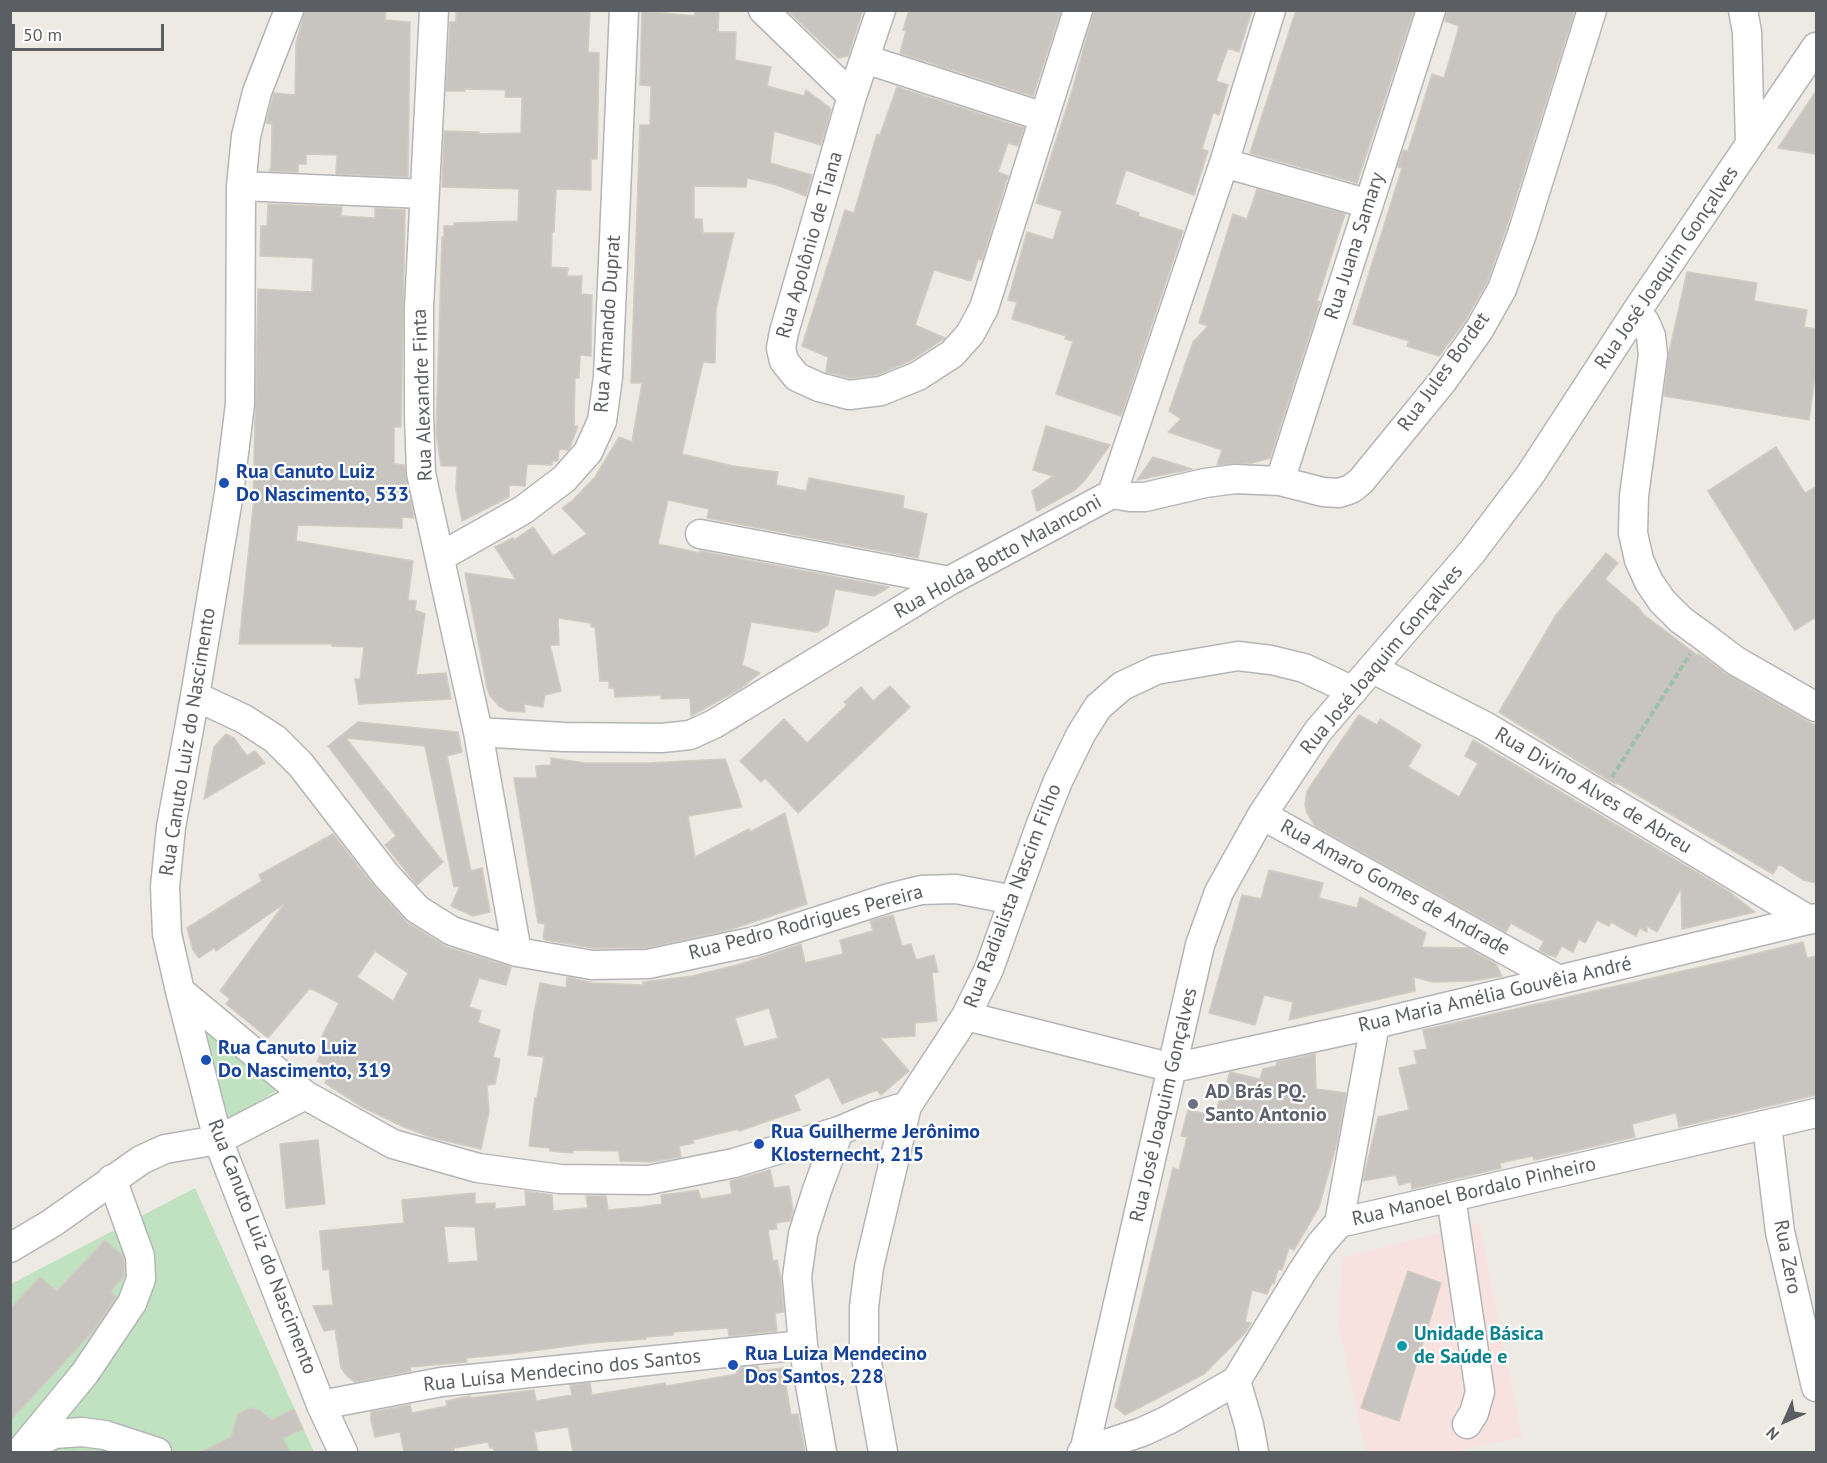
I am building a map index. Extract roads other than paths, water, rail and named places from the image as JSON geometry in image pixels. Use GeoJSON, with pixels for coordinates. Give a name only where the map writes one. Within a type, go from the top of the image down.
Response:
{"type":"FeatureCollection","features":[{"type":"Feature","properties":{"kind":"street","name":"Rua Canuto Luiz do Nascimento"},"geometry":{"type":"LineString","coordinates":[[289,10],[257,92],[246,136],[241,186],[240,404],[229,493],[171,827],[165,887],[167,934],[218,1140],[321,1405],[343,1452]]}},
{"type":"Feature","properties":{"kind":"street","name":"Rua Alexandre Finta"},"geometry":{"type":"LineString","coordinates":[[435,10],[419,308],[419,415],[422,474],[478,732],[517,952]]}},
{"type":"Feature","properties":{"kind":"street","name":"Rua Armando Duprat"},"geometry":{"type":"LineString","coordinates":[[440,557],[523,510],[564,479],[588,452],[602,421],[608,377],[624,10]]}},
{"type":"Feature","properties":{"kind":"street"},"geometry":{"type":"LineString","coordinates":[[763,10],[852,96]]}},
{"type":"Feature","properties":{"kind":"street","name":"Rua Apolônio de Tiana"},"geometry":{"type":"LineString","coordinates":[[881,10],[852,96],[781,348],[784,361],[797,377],[819,387],[849,394],[881,391],[918,376],[952,354],[970,334],[984,308],[1078,10]]}},
{"type":"Feature","properties":{"kind":"street","name":"Rua Holda Botto Malanconi"},"geometry":{"type":"LineString","coordinates":[[478,732],[574,737],[662,738],[690,735],[714,724],[949,581],[1112,494],[1224,163],[1271,10]]}},
{"type":"Feature","properties":{"kind":"street","name":"Rua Juana Samary"},"geometry":{"type":"LineString","coordinates":[[1280,481],[1431,10]]}},
{"type":"Feature","properties":{"kind":"street","name":"Rua Jules Bordet"},"geometry":{"type":"LineString","coordinates":[[1112,494],[1145,497],[1205,483],[1235,479],[1280,481],[1323,492],[1339,493],[1351,489],[1361,481],[1442,382],[1479,330],[1502,289],[1522,234],[1592,10]]}},
{"type":"Feature","properties":{"kind":"street"},"geometry":{"type":"LineString","coordinates":[[1743,10],[1747,32],[1750,143]]}},
{"type":"Feature","properties":{"kind":"street","name":"Rua José Joaquim Gonçalves"},"geometry":{"type":"LineString","coordinates":[[1083,1452],[1200,945],[1219,892],[1262,814],[1318,731],[1472,552],[1530,475],[1636,312],[1816,47]]}},
{"type":"Feature","properties":{"kind":"street"},"geometry":{"type":"LineString","coordinates":[[865,59],[1044,117]]}},
{"type":"Feature","properties":{"kind":"street"},"geometry":{"type":"LineString","coordinates":[[1224,163],[1369,204]]}},
{"type":"Feature","properties":{"kind":"street"},"geometry":{"type":"LineString","coordinates":[[241,186],[424,194]]}},
{"type":"Feature","properties":{"kind":"street"},"geometry":{"type":"LineString","coordinates":[[1636,312],[1645,322],[1651,336],[1653,355],[1634,496],[1633,533],[1639,560],[1649,582],[1662,601],[1702,636],[1736,661],[1816,707]]}},
{"type":"Feature","properties":{"kind":"street"},"geometry":{"type":"LineString","coordinates":[[699,534],[949,581]]}},
{"type":"Feature","properties":{"kind":"street","name":"Rua Radialista Nascim Filho"},"geometry":{"type":"LineString","coordinates":[[883,1452],[864,1346],[864,1307],[869,1267],[907,1106],[966,1016],[989,969],[1058,781],[1081,734],[1098,707],[1122,686],[1156,670],[1238,656],[1271,660],[1304,668],[1353,691]]}},
{"type":"Feature","properties":{"kind":"street","name":"Rua Divino Alves de Abreu"},"geometry":{"type":"LineString","coordinates":[[1373,669],[1485,726],[1813,919]]}},
{"type":"Feature","properties":{"kind":"street","name":"Rua Pedro Rodrigues Pereira"},"geometry":{"type":"LineString","coordinates":[[195,696],[244,719],[275,739],[301,765],[386,875],[417,909],[452,931],[517,952],[592,965],[648,964],[756,941],[889,898],[921,890],[956,889],[1014,900]]}},
{"type":"Feature","properties":{"kind":"street","name":"Rua Amaro Gomes de Andrade"},"geometry":{"type":"LineString","coordinates":[[1262,814],[1559,980]]}},
{"type":"Feature","properties":{"kind":"street","name":"Rua Maria Amélia Gouvêia André"},"geometry":{"type":"LineString","coordinates":[[1173,1068],[1375,1024],[1813,919]]}},
{"type":"Feature","properties":{"kind":"street"},"geometry":{"type":"LineString","coordinates":[[180,991],[305,1095],[393,1144],[478,1168],[560,1179],[649,1180],[734,1163],[839,1131],[874,1116],[907,1106]]}},
{"type":"Feature","properties":{"kind":"street"},"geometry":{"type":"LineString","coordinates":[[966,1016],[1173,1068]]}},
{"type":"Feature","properties":{"kind":"street"},"geometry":{"type":"LineString","coordinates":[[1339,1223],[1375,1024]]}},
{"type":"Feature","properties":{"kind":"street"},"geometry":{"type":"LineString","coordinates":[[10,1248],[52,1223],[141,1160],[165,1149],[218,1140],[305,1095]]}},
{"type":"Feature","properties":{"kind":"street","name":"Rua Manoel Bordalo Pinheiro"},"geometry":{"type":"LineString","coordinates":[[1083,1452],[1144,1442],[1168,1420],[1236,1381],[1302,1272],[1320,1245],[1339,1223],[1816,1113]]}},
{"type":"Feature","properties":{"kind":"street","name":"Rua Zero"},"geometry":{"type":"LineString","coordinates":[[1767,1125],[1780,1232],[1815,1375]]}},
{"type":"Feature","properties":{"kind":"street"},"geometry":{"type":"LineString","coordinates":[[822,1452],[803,1345],[797,1277],[803,1234],[839,1131]]}},
{"type":"Feature","properties":{"kind":"street"},"geometry":{"type":"LineString","coordinates":[[20,1452],[85,1373],[132,1303],[141,1279],[140,1256],[112,1179]]}},
{"type":"Feature","properties":{"kind":"street"},"geometry":{"type":"LineString","coordinates":[[1450,1197],[1480,1392],[1474,1413],[1467,1424]]}},
{"type":"Feature","properties":{"kind":"street","name":"Rua Luísa Mendecino dos Santos"},"geometry":{"type":"LineString","coordinates":[[321,1405],[441,1382],[803,1345]]}},
{"type":"Feature","properties":{"kind":"street"},"geometry":{"type":"LineString","coordinates":[[1236,1381],[1254,1452]]}},
{"type":"Feature","properties":{"kind":"street"},"geometry":{"type":"LineString","coordinates":[[20,1452],[54,1434],[82,1432],[105,1435],[157,1452]]}},
{"type":"Feature","properties":{"kind":"place","name":"Rua Canuto Luiz Do Nascimento, 533"},"geometry":{"type":"Point","coordinates":[224,483]}},
{"type":"Feature","properties":{"kind":"place","name":"Rua Canuto Luiz Do Nascimento, 319"},"geometry":{"type":"Point","coordinates":[206,1060]}},
{"type":"Feature","properties":{"kind":"place","name":"AD Brás PQ. Santo Antonio"},"geometry":{"type":"Point","coordinates":[1193,1104]}},
{"type":"Feature","properties":{"kind":"place","name":"Rua Guilherme Jerônimo Klosternecht, 215"},"geometry":{"type":"Point","coordinates":[759,1144]}},
{"type":"Feature","properties":{"kind":"place","name":"Unidade Básica de Saúde e"},"geometry":{"type":"Point","coordinates":[1402,1346]}},
{"type":"Feature","properties":{"kind":"place","name":"Rua Luiza Mendecino Dos Santos, 228"},"geometry":{"type":"Point","coordinates":[733,1365]}}]}
